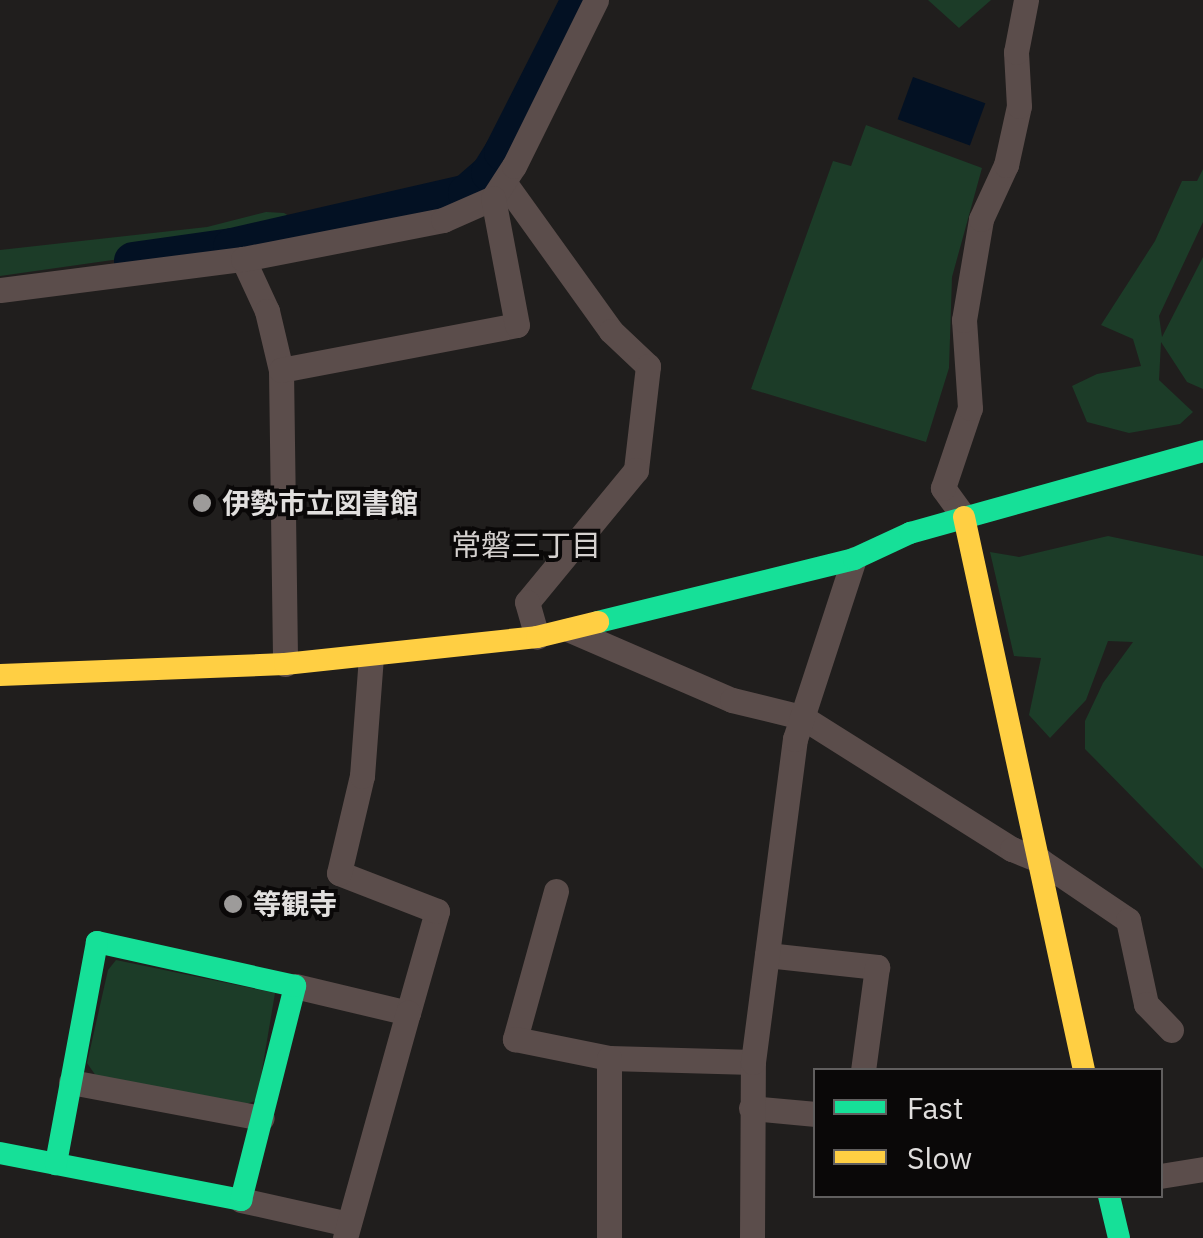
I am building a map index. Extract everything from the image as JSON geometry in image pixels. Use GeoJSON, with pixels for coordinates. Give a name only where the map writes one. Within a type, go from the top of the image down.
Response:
{"type":"FeatureCollection","features":[{"type":"Feature","properties":{"kind":"street"},"geometry":{"type":"LineString","coordinates":[[0,290],[243,259],[443,220],[499,190],[596,0]]}},
{"type":"Feature","properties":{"kind":"street"},"geometry":{"type":"LineString","coordinates":[[1026,0],[1016,52],[1019,106],[1006,165],[980,219],[964,320],[970,408],[943,488],[964,516],[1084,1068]]}},
{"type":"Feature","properties":{"kind":"street"},"geometry":{"type":"LineString","coordinates":[[281,370],[518,325],[499,190]]}},
{"type":"Feature","properties":{"kind":"street"},"geometry":{"type":"LineString","coordinates":[[499,190],[612,331],[648,366],[636,470],[527,602],[537,637]]}},
{"type":"Feature","properties":{"kind":"street"},"geometry":{"type":"LineString","coordinates":[[243,259],[267,311],[281,370],[286,664]]}},
{"type":"Feature","properties":{"kind":"street"},"geometry":{"type":"LineString","coordinates":[[0,676],[286,664],[537,637],[854,558],[910,533],[964,516],[1203,451]]}},
{"type":"Feature","properties":{"kind":"street"},"geometry":{"type":"LineString","coordinates":[[752,1238],[753,1062],[794,739],[854,558]]}},
{"type":"Feature","properties":{"kind":"street"},"geometry":{"type":"LineString","coordinates":[[570,630],[732,700],[802,718],[1012,849],[1041,861],[1128,920],[1146,1004],[1171,1030]]}},
{"type":"Feature","properties":{"kind":"street"},"geometry":{"type":"LineString","coordinates":[[0,1153],[241,1200],[347,1231],[437,912],[339,873],[362,776],[371,657]]}},
{"type":"Feature","properties":{"kind":"street"},"geometry":{"type":"LineString","coordinates":[[556,891],[515,1039],[608,1058],[753,1062]]}},
{"type":"Feature","properties":{"kind":"street"},"geometry":{"type":"LineString","coordinates":[[56,1164],[97,942],[408,1013]]}},
{"type":"Feature","properties":{"kind":"street"},"geometry":{"type":"LineString","coordinates":[[767,955],[877,967],[862,1068]]}},
{"type":"Feature","properties":{"kind":"street"},"geometry":{"type":"LineString","coordinates":[[241,1200],[294,986]]}},
{"type":"Feature","properties":{"kind":"street"},"geometry":{"type":"LineString","coordinates":[[608,1058],[609,1238]]}},
{"type":"Feature","properties":{"kind":"street"},"geometry":{"type":"LineString","coordinates":[[71,1082],[262,1118]]}},
{"type":"Feature","properties":{"kind":"street"},"geometry":{"type":"LineString","coordinates":[[751,1108],[813,1114]]}},
{"type":"Feature","properties":{"kind":"street"},"geometry":{"type":"LineString","coordinates":[[1163,1176],[1203,1169]]}},
{"type":"Feature","properties":{"kind":"street"},"geometry":{"type":"LineString","coordinates":[[1109,1198],[1119,1238]]}},
{"type":"Feature","properties":{"kind":"green space"},"geometry":{"type":"Polygon","coordinates":[[[928,0],[991,0],[959,28],[928,0]]]}},
{"type":"Feature","properties":{"kind":"green space"},"geometry":{"type":"Polygon","coordinates":[[[866,125],[982,168],[952,277],[949,368],[926,442],[751,389],[833,161],[851,166],[866,125]]]}},
{"type":"Feature","properties":{"kind":"green space"},"geometry":{"type":"Polygon","coordinates":[[[1203,169],[1203,222],[1159,316],[1162,337],[1203,257],[1203,389],[1187,382],[1161,342],[1159,380],[1193,412],[1180,424],[1129,433],[1087,422],[1072,386],[1097,374],[1141,366],[1133,339],[1101,325],[1155,241],[1182,181],[1197,181],[1203,169]]]}},
{"type":"Feature","properties":{"kind":"green space"},"geometry":{"type":"Polygon","coordinates":[[[266,212],[284,213],[294,219],[281,230],[204,247],[0,276],[0,250],[207,227],[266,212]]]}},
{"type":"Feature","properties":{"kind":"green space"},"geometry":{"type":"Polygon","coordinates":[[[1108,536],[1203,556],[1203,869],[1085,749],[1085,721],[1103,683],[1133,642],[1108,641],[1086,700],[1050,738],[1029,715],[1041,658],[1014,656],[990,552],[1019,557],[1108,536]]]}},
{"type":"Feature","properties":{"kind":"green space"},"geometry":{"type":"Polygon","coordinates":[[[116,960],[275,993],[257,1100],[244,1105],[96,1076],[87,1063],[108,970],[116,960]]]}},
{"type":"Feature","properties":{"kind":"water"},"geometry":{"type":"Polygon","coordinates":[[[913,77],[985,103],[970,146],[898,119],[913,77]]]}},
{"type":"Feature","properties":{"kind":"waterway"},"geometry":{"type":"LineString","coordinates":[[133,261],[232,247],[467,193],[490,173],[503,152],[580,0]]}},
{"type":"Feature","properties":{"kind":"traffic: fast"},"geometry":{"type":"LineString","coordinates":[[598,622],[854,559],[910,533],[1203,451]]}},
{"type":"Feature","properties":{"kind":"traffic: fast"},"geometry":{"type":"LineString","coordinates":[[0,1153],[241,1200],[295,986],[97,942],[56,1164]]}},
{"type":"Feature","properties":{"kind":"traffic: fast"},"geometry":{"type":"LineString","coordinates":[[1109,1198],[1119,1238]]}},
{"type":"Feature","properties":{"kind":"traffic: slow"},"geometry":{"type":"LineString","coordinates":[[964,517],[1084,1068]]}},
{"type":"Feature","properties":{"kind":"traffic: slow"},"geometry":{"type":"LineString","coordinates":[[0,675],[285,664],[537,637],[598,622]]}},
{"type":"Feature","properties":{"kind":"place","name":"伊勢市立図書館"},"geometry":{"type":"Point","coordinates":[202,503]}},
{"type":"Feature","properties":{"kind":"place","name":"等観寺"},"geometry":{"type":"Point","coordinates":[233,904]}},
{"type":"Feature","properties":{"kind":"district","name":"常磐三丁目"},"geometry":{"type":"Point","coordinates":[526,545]}}]}
